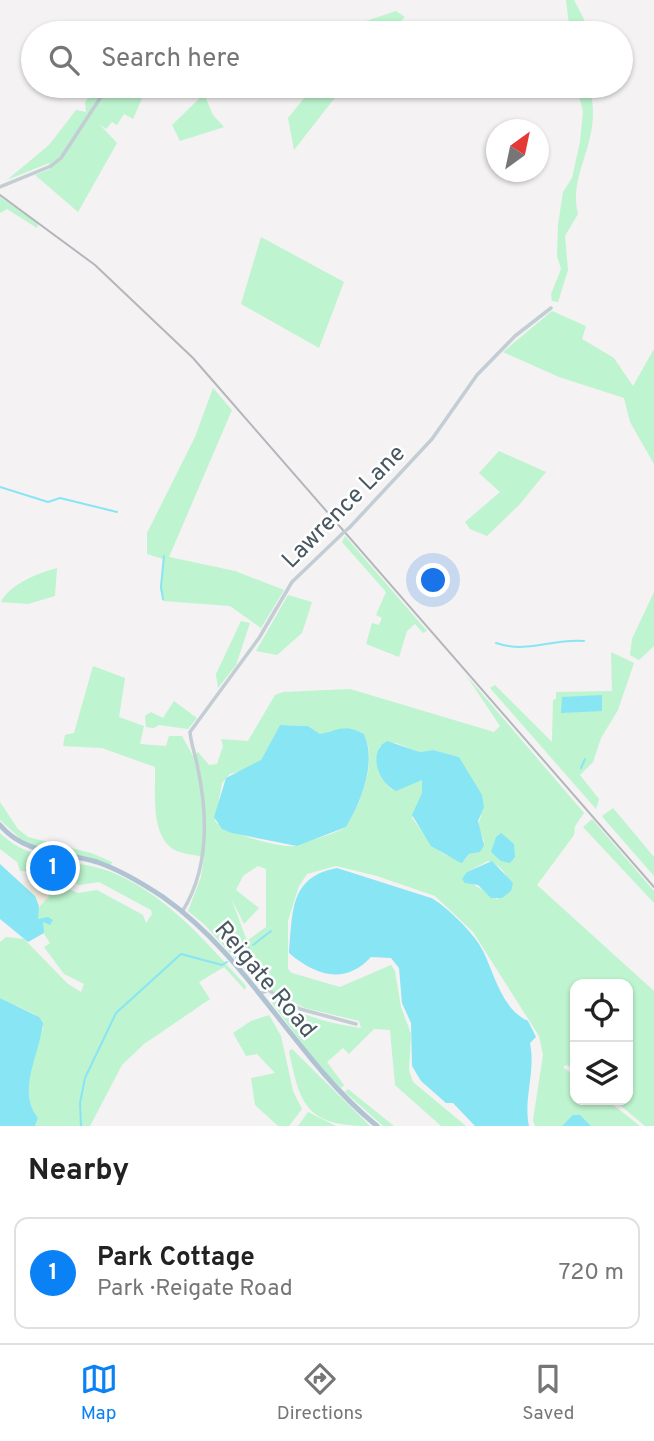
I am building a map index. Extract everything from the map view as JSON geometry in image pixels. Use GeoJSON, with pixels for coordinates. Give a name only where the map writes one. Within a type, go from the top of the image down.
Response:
{"type":"FeatureCollection","features":[{"type":"Feature","properties":{"kind":"main road","name":"Reigate Road"},"geometry":{"type":"LineString","coordinates":[[0,825],[21,844],[119,871],[182,912],[213,938],[302,1050],[377,1126]]}},
{"type":"Feature","properties":{"kind":"street"},"geometry":{"type":"LineString","coordinates":[[0,187],[51,166],[61,158],[100,98]]}},
{"type":"Feature","properties":{"kind":"street","name":"Lawrence Lane"},"geometry":{"type":"LineString","coordinates":[[182,912],[198,881],[203,856],[204,806],[190,732],[259,638],[292,582],[350,527],[425,448],[477,375],[515,336],[551,307]]}},
{"type":"Feature","properties":{"kind":"street"},"geometry":{"type":"LineString","coordinates":[[260,994],[268,990],[300,1009],[356,1024]]}},
{"type":"Feature","properties":{"kind":"green space"},"geometry":{"type":"Polygon","coordinates":[[[566,0],[574,0],[584,21],[569,21],[566,0]]]}},
{"type":"Feature","properties":{"kind":"green space"},"geometry":{"type":"Polygon","coordinates":[[[396,11],[405,17],[401,21],[366,21],[396,11]]]}},
{"type":"Feature","properties":{"kind":"green space"},"geometry":{"type":"Polygon","coordinates":[[[88,98],[142,98],[133,119],[124,114],[117,125],[112,122],[106,129],[99,124],[117,143],[78,212],[35,175],[50,169],[49,163],[7,180],[49,145],[76,110],[86,112],[85,102],[88,98]]]}},
{"type":"Feature","properties":{"kind":"green space"},"geometry":{"type":"Polygon","coordinates":[[[200,98],[206,98],[213,115],[224,127],[180,141],[172,125],[200,98]]]}},
{"type":"Feature","properties":{"kind":"green space"},"geometry":{"type":"Polygon","coordinates":[[[304,98],[335,98],[294,150],[288,118],[304,98]]]}},
{"type":"Feature","properties":{"kind":"green space"},"geometry":{"type":"Polygon","coordinates":[[[579,98],[592,98],[590,139],[577,184],[578,214],[565,236],[568,270],[558,302],[552,301],[551,294],[561,269],[557,256],[558,225],[563,192],[572,178],[580,142],[583,111],[579,98]]]}},
{"type":"Feature","properties":{"kind":"green space"},"geometry":{"type":"Polygon","coordinates":[[[0,197],[38,223],[37,228],[7,209],[0,213],[0,197]]]}},
{"type":"Feature","properties":{"kind":"green space"},"geometry":{"type":"Polygon","coordinates":[[[261,237],[344,282],[319,348],[241,304],[261,237]]]}},
{"type":"Feature","properties":{"kind":"green space"},"geometry":{"type":"Polygon","coordinates":[[[552,311],[586,326],[582,339],[614,358],[633,386],[654,349],[654,464],[630,422],[624,398],[559,377],[503,352],[552,311]]]}},
{"type":"Feature","properties":{"kind":"green space"},"geometry":{"type":"Polygon","coordinates":[[[213,388],[232,410],[169,557],[235,571],[284,590],[261,628],[230,606],[163,601],[160,588],[163,559],[147,554],[147,533],[195,437],[213,388]]]}},
{"type":"Feature","properties":{"kind":"green space"},"geometry":{"type":"Polygon","coordinates":[[[499,451],[546,472],[520,504],[487,536],[470,529],[465,522],[500,492],[479,473],[499,451]]]}},
{"type":"Feature","properties":{"kind":"green space"},"geometry":{"type":"Polygon","coordinates":[[[345,536],[427,631],[423,633],[415,624],[407,631],[399,657],[366,644],[372,623],[379,625],[382,618],[376,615],[386,592],[342,542],[345,536]]]}},
{"type":"Feature","properties":{"kind":"green space"},"geometry":{"type":"Polygon","coordinates":[[[57,568],[55,596],[28,604],[1,602],[18,585],[33,576],[57,568]]]}},
{"type":"Feature","properties":{"kind":"green space"},"geometry":{"type":"Polygon","coordinates":[[[654,592],[654,646],[639,660],[630,655],[632,639],[654,592]]]}},
{"type":"Feature","properties":{"kind":"green space"},"geometry":{"type":"Polygon","coordinates":[[[288,595],[312,602],[302,633],[277,655],[256,651],[288,595]]]}},
{"type":"Feature","properties":{"kind":"green space"},"geometry":{"type":"Polygon","coordinates":[[[241,621],[250,623],[236,665],[218,688],[216,674],[241,621]]]}},
{"type":"Feature","properties":{"kind":"green space"},"geometry":{"type":"Polygon","coordinates":[[[611,652],[634,663],[618,710],[601,738],[593,762],[580,775],[599,799],[596,809],[490,688],[495,685],[552,742],[553,700],[556,699],[556,692],[612,691],[611,652]]]}},
{"type":"Feature","properties":{"kind":"green space"},"geometry":{"type":"Polygon","coordinates":[[[93,666],[125,678],[119,717],[144,726],[140,744],[166,746],[169,736],[182,736],[193,756],[198,752],[209,765],[217,764],[223,746],[221,739],[248,741],[275,695],[283,692],[350,689],[494,732],[500,726],[466,675],[584,813],[575,826],[574,835],[537,885],[654,991],[654,1126],[645,1126],[620,1105],[633,1105],[633,979],[570,979],[570,1067],[563,1067],[570,1072],[570,1105],[613,1105],[640,1126],[535,1126],[533,1120],[543,1055],[539,1036],[473,932],[435,896],[377,876],[336,866],[307,874],[299,886],[288,921],[288,969],[292,973],[340,987],[391,965],[395,971],[401,1007],[411,1034],[409,1070],[413,1082],[466,1126],[441,1126],[395,1085],[390,1030],[374,1029],[349,1054],[343,1048],[327,1062],[344,1085],[341,1088],[315,1061],[270,1000],[274,997],[294,1010],[327,1021],[361,1028],[359,1021],[305,1008],[258,984],[205,925],[188,911],[201,877],[204,857],[177,851],[168,845],[162,836],[156,813],[155,767],[102,748],[63,746],[65,735],[74,733],[93,666]],[[280,725],[261,760],[251,768],[230,774],[222,783],[215,821],[242,835],[292,846],[346,827],[366,782],[368,745],[364,734],[357,731],[346,729],[320,734],[308,726],[280,725]],[[396,743],[380,746],[378,770],[392,790],[422,780],[422,793],[412,818],[434,846],[447,855],[465,860],[469,854],[480,852],[484,841],[478,825],[481,816],[459,757],[433,750],[420,752],[396,743]],[[488,861],[467,872],[471,883],[497,899],[511,891],[509,882],[497,865],[488,861]],[[258,866],[243,876],[236,890],[259,908],[244,924],[231,898],[247,941],[266,927],[266,869],[258,866]]]}},
{"type":"Feature","properties":{"kind":"green space"},"geometry":{"type":"Polygon","coordinates":[[[174,701],[197,718],[188,729],[159,725],[154,728],[146,727],[145,716],[151,712],[163,718],[174,701]]]}},
{"type":"Feature","properties":{"kind":"green space"},"geometry":{"type":"Polygon","coordinates":[[[0,802],[18,829],[28,837],[91,853],[112,862],[111,865],[22,840],[0,820],[0,802]]]}},
{"type":"Feature","properties":{"kind":"green space"},"geometry":{"type":"Polygon","coordinates":[[[613,808],[654,857],[654,876],[602,816],[613,808]]]}},
{"type":"Feature","properties":{"kind":"green space"},"geometry":{"type":"Polygon","coordinates":[[[592,819],[654,891],[654,903],[583,827],[592,819]]]}},
{"type":"Feature","properties":{"kind":"green space"},"geometry":{"type":"Polygon","coordinates":[[[0,833],[26,851],[101,869],[136,884],[187,923],[246,986],[245,990],[224,967],[199,982],[210,999],[144,1044],[122,1065],[90,1126],[35,1126],[38,1118],[32,1108],[29,1086],[43,1028],[34,1014],[0,998],[0,942],[6,937],[24,939],[68,984],[81,992],[84,984],[64,974],[44,947],[50,943],[34,918],[48,890],[45,883],[50,881],[78,893],[97,890],[143,915],[146,923],[152,914],[151,910],[99,882],[79,885],[39,872],[20,871],[17,862],[0,849],[0,833]]]}},
{"type":"Feature","properties":{"kind":"green space"},"geometry":{"type":"Polygon","coordinates":[[[269,1015],[281,1036],[293,1091],[302,1109],[289,1126],[278,1126],[255,1105],[251,1078],[275,1073],[257,1054],[246,1056],[233,1033],[251,1021],[269,1015]]]}},
{"type":"Feature","properties":{"kind":"green space"},"geometry":{"type":"Polygon","coordinates":[[[292,1049],[370,1126],[332,1122],[310,1109],[297,1086],[289,1051],[292,1049]]]}},
{"type":"Feature","properties":{"kind":"green space"},"geometry":{"type":"Polygon","coordinates":[[[348,1089],[394,1126],[383,1126],[345,1092],[348,1089]]]}},
{"type":"Feature","properties":{"kind":"green space"},"geometry":{"type":"Polygon","coordinates":[[[308,1112],[336,1126],[298,1126],[308,1112]]]}},
{"type":"Feature","properties":{"kind":"sand"},"geometry":{"type":"Polygon","coordinates":[[[23,882],[45,883],[49,897],[36,910],[23,882]]]}},
{"type":"Feature","properties":{"kind":"water"},"geometry":{"type":"Polygon","coordinates":[[[602,695],[602,711],[561,713],[562,697],[602,695]]]}},
{"type":"Feature","properties":{"kind":"water"},"geometry":{"type":"Polygon","coordinates":[[[280,725],[308,726],[320,734],[351,729],[364,734],[368,745],[366,782],[346,827],[297,846],[232,833],[222,829],[214,817],[226,778],[261,760],[280,725]]]}},
{"type":"Feature","properties":{"kind":"water"},"geometry":{"type":"Polygon","coordinates":[[[387,741],[420,752],[433,750],[459,757],[482,795],[484,807],[478,821],[484,845],[480,852],[469,854],[462,863],[431,846],[412,815],[422,793],[422,780],[396,791],[380,775],[377,752],[387,741]]]}},
{"type":"Feature","properties":{"kind":"water"},"geometry":{"type":"Polygon","coordinates":[[[501,833],[514,844],[515,857],[510,863],[501,861],[491,852],[496,837],[501,833]]]}},
{"type":"Feature","properties":{"kind":"water"},"geometry":{"type":"Polygon","coordinates":[[[492,861],[513,883],[511,891],[502,898],[491,898],[478,885],[465,883],[462,879],[467,872],[492,861]]]}},
{"type":"Feature","properties":{"kind":"water"},"geometry":{"type":"Polygon","coordinates":[[[0,864],[35,896],[39,906],[38,919],[48,917],[53,920],[50,925],[43,922],[44,933],[28,942],[0,919],[0,864]]]}},
{"type":"Feature","properties":{"kind":"water"},"geometry":{"type":"Polygon","coordinates":[[[337,868],[431,898],[464,925],[475,939],[510,1007],[528,1021],[536,1037],[530,1043],[532,1064],[527,1106],[529,1126],[475,1126],[453,1103],[446,1103],[421,1081],[412,1066],[411,1023],[402,1003],[399,968],[391,958],[371,957],[351,971],[330,974],[310,967],[289,953],[296,898],[310,879],[337,868]]]}},
{"type":"Feature","properties":{"kind":"water"},"geometry":{"type":"Polygon","coordinates":[[[0,998],[39,1017],[43,1023],[29,1084],[29,1096],[38,1118],[35,1126],[0,1126],[0,998]]]}},
{"type":"Feature","properties":{"kind":"water"},"geometry":{"type":"Polygon","coordinates":[[[573,1115],[580,1115],[591,1126],[562,1126],[573,1115]]]}},
{"type":"Feature","properties":{"kind":"waterway"},"geometry":{"type":"LineString","coordinates":[[0,487],[48,502],[60,498],[117,512]]}},
{"type":"Feature","properties":{"kind":"waterway"},"geometry":{"type":"LineString","coordinates":[[163,599],[161,587],[164,556]]}},
{"type":"Feature","properties":{"kind":"waterway"},"geometry":{"type":"LineString","coordinates":[[496,643],[519,647],[584,641]]}},
{"type":"Feature","properties":{"kind":"waterway"},"geometry":{"type":"LineString","coordinates":[[581,768],[585,759]]}},
{"type":"Feature","properties":{"kind":"waterway"},"geometry":{"type":"LineString","coordinates":[[253,945],[271,931]]}},
{"type":"Feature","properties":{"kind":"waterway"},"geometry":{"type":"LineString","coordinates":[[236,957],[249,948]]}},
{"type":"Feature","properties":{"kind":"waterway"},"geometry":{"type":"LineString","coordinates":[[81,1126],[80,1103],[85,1078],[116,1013],[181,954],[222,965],[227,962]]}},
{"type":"Feature","properties":{"kind":"railway"},"geometry":{"type":"LineString","coordinates":[[0,195],[95,265],[193,358],[654,887]]}},
{"type":"Feature","properties":{"kind":"place","name":"Park Cottage"},"geometry":{"type":"Point","coordinates":[53,868]}}]}
